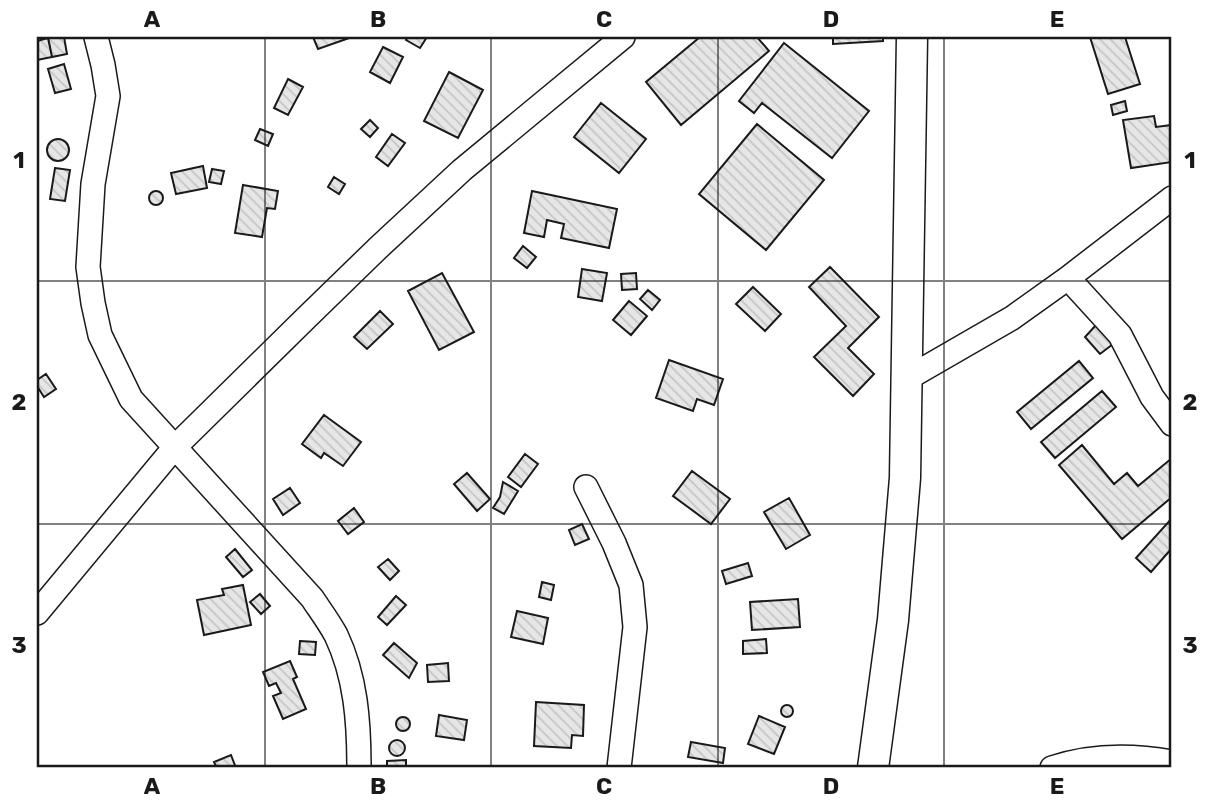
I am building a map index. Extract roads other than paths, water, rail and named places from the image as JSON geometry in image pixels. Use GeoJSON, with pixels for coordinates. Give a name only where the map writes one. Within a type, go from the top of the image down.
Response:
{"type":"FeatureCollection","features":[{"type":"Feature","properties":{"kind":"main road"},"geometry":{"type":"LineString","coordinates":[[873,768],[894,607],[905,478],[912,37]]}},
{"type":"Feature","properties":{"kind":"street"},"geometry":{"type":"LineString","coordinates":[[96,37],[108,96],[93,184],[88,267],[100,335],[131,398],[304,588],[335,634],[352,680],[359,738],[359,768]]}},
{"type":"Feature","properties":{"kind":"street"},"geometry":{"type":"LineString","coordinates":[[37,613],[174,448],[415,213],[473,161],[623,37]]}},
{"type":"Feature","properties":{"kind":"street"},"geometry":{"type":"LineString","coordinates":[[908,378],[1012,318],[1172,198]]}},
{"type":"Feature","properties":{"kind":"street"},"geometry":{"type":"LineString","coordinates":[[1068,278],[1120,335],[1152,397],[1172,424]]}},
{"type":"Feature","properties":{"kind":"street"},"geometry":{"type":"LineString","coordinates":[[586,487],[631,585],[635,627],[619,768]]}},
{"type":"Feature","properties":{"kind":"street"},"geometry":{"type":"LineString","coordinates":[[1052,768],[1085,758],[1153,758],[1172,762]]}}]}
